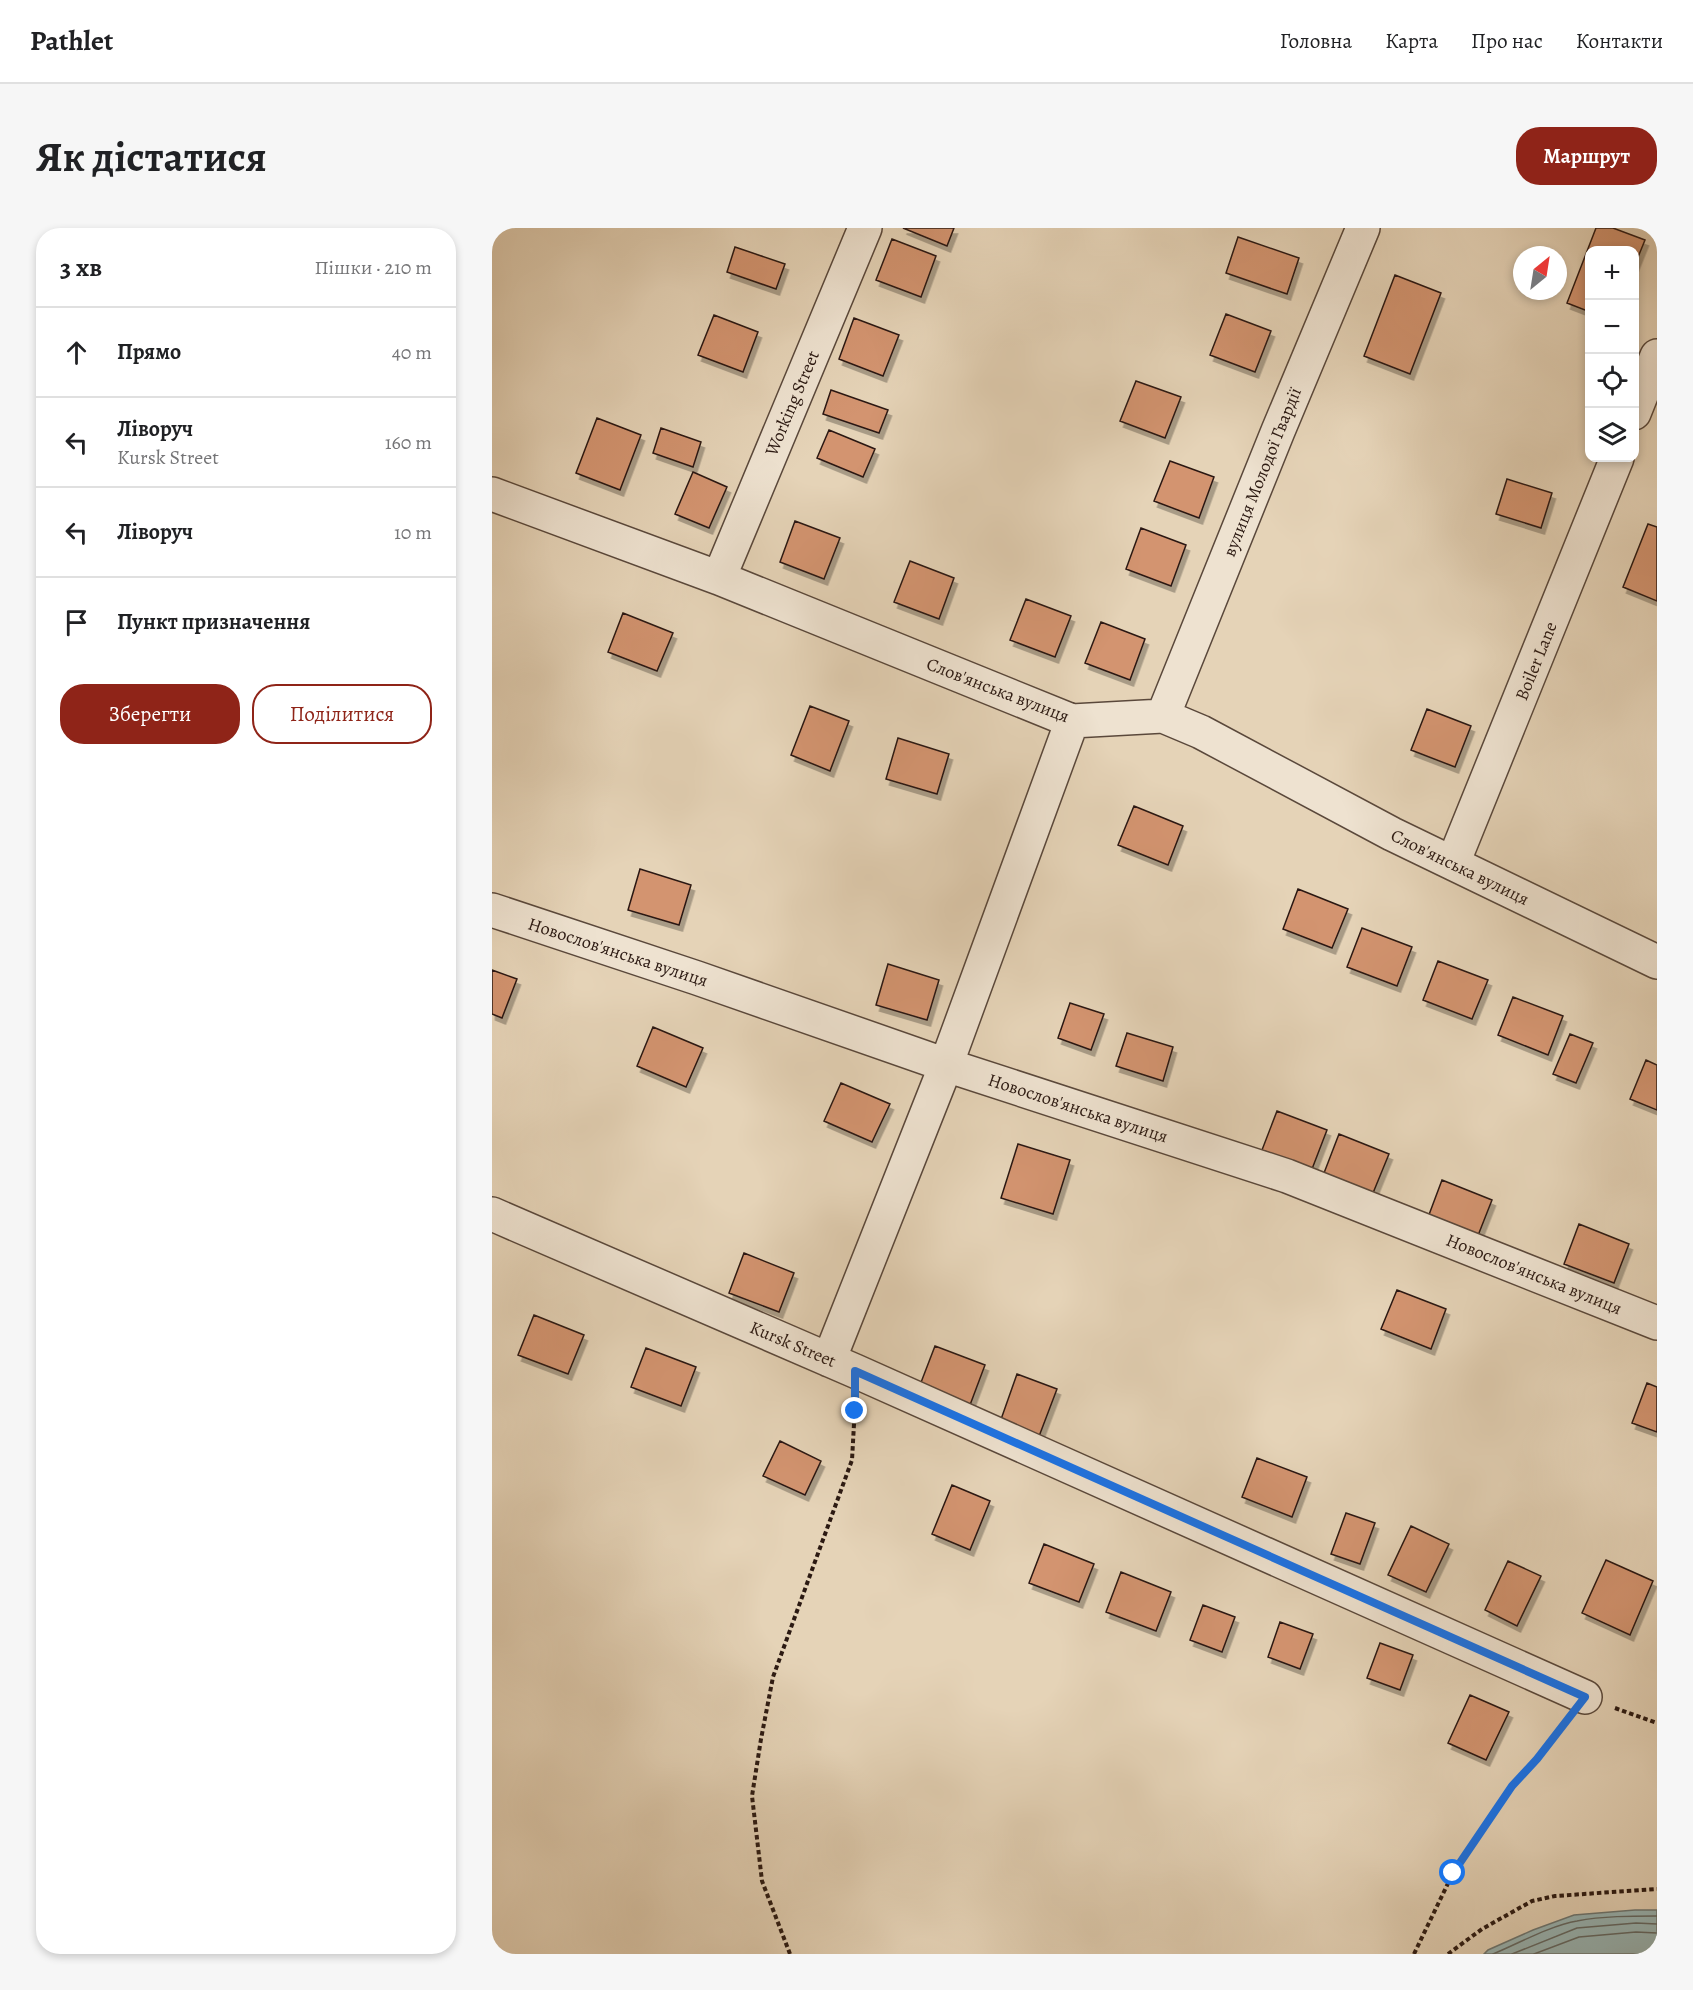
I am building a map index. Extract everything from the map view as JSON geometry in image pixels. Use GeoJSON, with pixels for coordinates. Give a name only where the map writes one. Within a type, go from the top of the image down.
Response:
{"type":"FeatureCollection","features":[{"type":"Feature","properties":{"kind":"street","name":"Working Street"},"geometry":{"type":"LineString","coordinates":[[719,578],[865,228]]}},
{"type":"Feature","properties":{"kind":"street","name":"вулиця Молодої Гвардії"},"geometry":{"type":"LineString","coordinates":[[1163,716],[1363,228]]}},
{"type":"Feature","properties":{"kind":"street"},"geometry":{"type":"LineString","coordinates":[[1637,408],[1657,356]]}},
{"type":"Feature","properties":{"kind":"street","name":"Boiler Lane"},"geometry":{"type":"LineString","coordinates":[[1453,863],[1615,462]]}},
{"type":"Feature","properties":{"kind":"street","name":"Слов'янська вулиця"},"geometry":{"type":"LineString","coordinates":[[492,494],[719,578],[1072,721],[1163,716],[1202,732],[1341,808],[1657,962]]}},
{"type":"Feature","properties":{"kind":"street"},"geometry":{"type":"LineString","coordinates":[[842,1366],[946,1065],[1072,721]]}},
{"type":"Feature","properties":{"kind":"street","name":"Новослов'янська вулиця"},"geometry":{"type":"LineString","coordinates":[[492,910],[697,978],[946,1065],[1287,1176],[1657,1323]]}},
{"type":"Feature","properties":{"kind":"street","name":"Kursk Street"},"geometry":{"type":"LineString","coordinates":[[492,1214],[842,1366],[1585,1697]]}},
{"type":"Feature","properties":{"kind":"path"},"geometry":{"type":"LineString","coordinates":[[790,1954],[762,1881],[752,1796],[773,1677],[852,1460],[855,1411],[842,1366]]}},
{"type":"Feature","properties":{"kind":"path"},"geometry":{"type":"LineString","coordinates":[[1414,1954],[1453,1873],[1512,1786],[1537,1759],[1585,1697],[1657,1723]]}},
{"type":"Feature","properties":{"kind":"path"},"geometry":{"type":"LineString","coordinates":[[1448,1954],[1482,1929],[1532,1901],[1555,1896],[1657,1889]]}},
{"type":"Feature","properties":{"kind":"water"},"geometry":{"type":"Polygon","coordinates":[[[1657,1910],[1657,1954],[1484,1954],[1488,1950],[1533,1930],[1574,1915],[1657,1910]]]}},
{"type":"Feature","properties":{"kind":"building"},"geometry":{"type":"Polygon","coordinates":[[[903,228],[954,228],[947,246],[903,228]]]}},
{"type":"Feature","properties":{"kind":"building"},"geometry":{"type":"Polygon","coordinates":[[[1596,228],[1613,228],[1645,240],[1639,255],[1639,246],[1589,246],[1596,228]]]}},
{"type":"Feature","properties":{"kind":"building"},"geometry":{"type":"Polygon","coordinates":[[[1238,237],[1299,258],[1287,294],[1226,273],[1238,237]]]}},
{"type":"Feature","properties":{"kind":"building"},"geometry":{"type":"Polygon","coordinates":[[[892,239],[936,256],[921,297],[876,280],[892,239]]]}},
{"type":"Feature","properties":{"kind":"building"},"geometry":{"type":"Polygon","coordinates":[[[735,247],[785,264],[776,289],[727,272],[735,247]]]}},
{"type":"Feature","properties":{"kind":"building"},"geometry":{"type":"Polygon","coordinates":[[[1585,256],[1585,310],[1567,303],[1585,256]]]}},
{"type":"Feature","properties":{"kind":"building"},"geometry":{"type":"Polygon","coordinates":[[[1395,275],[1441,293],[1410,374],[1364,356],[1395,275]]]}},
{"type":"Feature","properties":{"kind":"building"},"geometry":{"type":"Polygon","coordinates":[[[1226,314],[1271,331],[1255,372],[1210,355],[1226,314]]]}},
{"type":"Feature","properties":{"kind":"building"},"geometry":{"type":"Polygon","coordinates":[[[714,315],[758,332],[743,372],[698,355],[714,315]]]}},
{"type":"Feature","properties":{"kind":"building"},"geometry":{"type":"Polygon","coordinates":[[[854,318],[899,335],[883,376],[839,359],[854,318]]]}},
{"type":"Feature","properties":{"kind":"building"},"geometry":{"type":"Polygon","coordinates":[[[1136,381],[1181,397],[1165,438],[1120,421],[1136,381]]]}},
{"type":"Feature","properties":{"kind":"building"},"geometry":{"type":"Polygon","coordinates":[[[831,390],[888,410],[879,433],[823,414],[831,390]]]}},
{"type":"Feature","properties":{"kind":"building"},"geometry":{"type":"Polygon","coordinates":[[[597,418],[641,435],[620,490],[576,473],[597,418]]]}},
{"type":"Feature","properties":{"kind":"building"},"geometry":{"type":"Polygon","coordinates":[[[661,428],[701,442],[693,467],[653,453],[661,428]]]}},
{"type":"Feature","properties":{"kind":"building"},"geometry":{"type":"Polygon","coordinates":[[[829,430],[875,449],[863,477],[817,458],[829,430]]]}},
{"type":"Feature","properties":{"kind":"building"},"geometry":{"type":"Polygon","coordinates":[[[1170,461],[1214,477],[1199,518],[1154,501],[1170,461]]]}},
{"type":"Feature","properties":{"kind":"building"},"geometry":{"type":"Polygon","coordinates":[[[693,472],[727,487],[709,528],[675,514],[693,472]]]}},
{"type":"Feature","properties":{"kind":"building"},"geometry":{"type":"Polygon","coordinates":[[[1507,479],[1552,493],[1541,528],[1496,514],[1507,479]]]}},
{"type":"Feature","properties":{"kind":"building"},"geometry":{"type":"Polygon","coordinates":[[[795,521],[840,538],[824,579],[780,562],[795,521]]]}},
{"type":"Feature","properties":{"kind":"building"},"geometry":{"type":"Polygon","coordinates":[[[1648,524],[1657,527],[1657,601],[1623,587],[1648,524]]]}},
{"type":"Feature","properties":{"kind":"building"},"geometry":{"type":"Polygon","coordinates":[[[1141,528],[1186,545],[1171,586],[1126,569],[1141,528]]]}},
{"type":"Feature","properties":{"kind":"building"},"geometry":{"type":"Polygon","coordinates":[[[910,561],[954,578],[939,619],[894,602],[910,561]]]}},
{"type":"Feature","properties":{"kind":"building"},"geometry":{"type":"Polygon","coordinates":[[[1026,599],[1071,616],[1055,657],[1010,640],[1026,599]]]}},
{"type":"Feature","properties":{"kind":"building"},"geometry":{"type":"Polygon","coordinates":[[[623,613],[673,633],[657,671],[608,652],[623,613]]]}},
{"type":"Feature","properties":{"kind":"building"},"geometry":{"type":"Polygon","coordinates":[[[1101,622],[1145,639],[1130,680],[1085,663],[1101,622]]]}},
{"type":"Feature","properties":{"kind":"building"},"geometry":{"type":"Polygon","coordinates":[[[810,706],[849,721],[830,771],[791,755],[810,706]]]}},
{"type":"Feature","properties":{"kind":"building"},"geometry":{"type":"Polygon","coordinates":[[[1427,709],[1471,726],[1455,767],[1411,750],[1427,709]]]}},
{"type":"Feature","properties":{"kind":"building"},"geometry":{"type":"Polygon","coordinates":[[[898,738],[949,754],[937,794],[886,779],[898,738]]]}},
{"type":"Feature","properties":{"kind":"building"},"geometry":{"type":"Polygon","coordinates":[[[1134,806],[1183,826],[1168,865],[1118,845],[1134,806]]]}},
{"type":"Feature","properties":{"kind":"building"},"geometry":{"type":"Polygon","coordinates":[[[640,869],[691,885],[679,925],[628,910],[640,869]]]}},
{"type":"Feature","properties":{"kind":"building"},"geometry":{"type":"Polygon","coordinates":[[[1298,889],[1348,909],[1332,948],[1283,929],[1298,889]]]}},
{"type":"Feature","properties":{"kind":"building"},"geometry":{"type":"Polygon","coordinates":[[[1362,928],[1412,947],[1397,986],[1347,967],[1362,928]]]}},
{"type":"Feature","properties":{"kind":"building"},"geometry":{"type":"Polygon","coordinates":[[[1438,961],[1488,980],[1472,1019],[1423,1000],[1438,961]]]}},
{"type":"Feature","properties":{"kind":"building"},"geometry":{"type":"Polygon","coordinates":[[[888,964],[939,980],[927,1020],[876,1005],[888,964]]]}},
{"type":"Feature","properties":{"kind":"building"},"geometry":{"type":"Polygon","coordinates":[[[492,970],[517,979],[502,1018],[492,1014],[492,970]]]}},
{"type":"Feature","properties":{"kind":"building"},"geometry":{"type":"Polygon","coordinates":[[[1513,997],[1563,1016],[1548,1055],[1498,1035],[1513,997]]]}},
{"type":"Feature","properties":{"kind":"building"},"geometry":{"type":"Polygon","coordinates":[[[1070,1003],[1104,1014],[1091,1050],[1058,1038],[1070,1003]]]}},
{"type":"Feature","properties":{"kind":"building"},"geometry":{"type":"Polygon","coordinates":[[[653,1027],[703,1048],[686,1087],[637,1066],[653,1027]]]}},
{"type":"Feature","properties":{"kind":"building"},"geometry":{"type":"Polygon","coordinates":[[[1127,1033],[1173,1047],[1163,1081],[1116,1066],[1127,1033]]]}},
{"type":"Feature","properties":{"kind":"building"},"geometry":{"type":"Polygon","coordinates":[[[1570,1034],[1593,1043],[1576,1083],[1553,1074],[1570,1034]]]}},
{"type":"Feature","properties":{"kind":"building"},"geometry":{"type":"Polygon","coordinates":[[[1646,1060],[1657,1065],[1657,1110],[1630,1099],[1646,1060]]]}},
{"type":"Feature","properties":{"kind":"building"},"geometry":{"type":"Polygon","coordinates":[[[841,1083],[890,1104],[872,1142],[824,1121],[841,1083]]]}},
{"type":"Feature","properties":{"kind":"building"},"geometry":{"type":"Polygon","coordinates":[[[1277,1111],[1327,1130],[1312,1169],[1262,1150],[1277,1111]]]}},
{"type":"Feature","properties":{"kind":"building"},"geometry":{"type":"Polygon","coordinates":[[[1339,1134],[1389,1154],[1373,1193],[1324,1173],[1339,1134]]]}},
{"type":"Feature","properties":{"kind":"building"},"geometry":{"type":"Polygon","coordinates":[[[1018,1144],[1070,1160],[1053,1214],[1001,1198],[1018,1144]]]}},
{"type":"Feature","properties":{"kind":"building"},"geometry":{"type":"Polygon","coordinates":[[[1442,1180],[1492,1200],[1477,1238],[1427,1220],[1442,1180]]]}},
{"type":"Feature","properties":{"kind":"building"},"geometry":{"type":"Polygon","coordinates":[[[1579,1224],[1629,1244],[1614,1283],[1564,1264],[1579,1224]]]}},
{"type":"Feature","properties":{"kind":"building"},"geometry":{"type":"Polygon","coordinates":[[[744,1253],[794,1273],[779,1312],[729,1293],[744,1253]]]}},
{"type":"Feature","properties":{"kind":"building"},"geometry":{"type":"Polygon","coordinates":[[[1397,1290],[1446,1309],[1431,1349],[1381,1329],[1397,1290]]]}},
{"type":"Feature","properties":{"kind":"building"},"geometry":{"type":"Polygon","coordinates":[[[534,1315],[584,1335],[568,1374],[518,1355],[534,1315]]]}},
{"type":"Feature","properties":{"kind":"building"},"geometry":{"type":"Polygon","coordinates":[[[935,1346],[985,1365],[970,1405],[920,1385],[935,1346]]]}},
{"type":"Feature","properties":{"kind":"building"},"geometry":{"type":"Polygon","coordinates":[[[646,1348],[696,1367],[681,1406],[631,1387],[646,1348]]]}},
{"type":"Feature","properties":{"kind":"building"},"geometry":{"type":"Polygon","coordinates":[[[1017,1374],[1057,1389],[1038,1439],[999,1425],[1017,1374]]]}},
{"type":"Feature","properties":{"kind":"building"},"geometry":{"type":"Polygon","coordinates":[[[1647,1383],[1657,1387],[1657,1432],[1632,1423],[1647,1383]]]}},
{"type":"Feature","properties":{"kind":"building"},"geometry":{"type":"Polygon","coordinates":[[[780,1441],[821,1461],[805,1495],[763,1476],[780,1441]]]}},
{"type":"Feature","properties":{"kind":"building"},"geometry":{"type":"Polygon","coordinates":[[[1257,1458],[1307,1477],[1292,1517],[1242,1497],[1257,1458]]]}},
{"type":"Feature","properties":{"kind":"building"},"geometry":{"type":"Polygon","coordinates":[[[952,1485],[990,1501],[970,1550],[932,1534],[952,1485]]]}},
{"type":"Feature","properties":{"kind":"building"},"geometry":{"type":"Polygon","coordinates":[[[1346,1513],[1375,1523],[1360,1564],[1331,1554],[1346,1513]]]}},
{"type":"Feature","properties":{"kind":"building"},"geometry":{"type":"Polygon","coordinates":[[[1411,1526],[1449,1544],[1426,1592],[1388,1575],[1411,1526]]]}},
{"type":"Feature","properties":{"kind":"building"},"geometry":{"type":"Polygon","coordinates":[[[1044,1544],[1094,1564],[1079,1602],[1029,1583],[1044,1544]]]}},
{"type":"Feature","properties":{"kind":"building"},"geometry":{"type":"Polygon","coordinates":[[[1606,1560],[1653,1581],[1630,1635],[1582,1613],[1606,1560]]]}},
{"type":"Feature","properties":{"kind":"building"},"geometry":{"type":"Polygon","coordinates":[[[1508,1561],[1541,1576],[1517,1626],[1485,1610],[1508,1561]]]}},
{"type":"Feature","properties":{"kind":"building"},"geometry":{"type":"Polygon","coordinates":[[[1121,1572],[1171,1592],[1156,1631],[1106,1612],[1121,1572]]]}},
{"type":"Feature","properties":{"kind":"building"},"geometry":{"type":"Polygon","coordinates":[[[1203,1605],[1235,1617],[1222,1652],[1190,1640],[1203,1605]]]}},
{"type":"Feature","properties":{"kind":"building"},"geometry":{"type":"Polygon","coordinates":[[[1280,1622],[1313,1634],[1300,1669],[1268,1657],[1280,1622]]]}},
{"type":"Feature","properties":{"kind":"building"},"geometry":{"type":"Polygon","coordinates":[[[1380,1643],[1413,1655],[1400,1690],[1367,1678],[1380,1643]]]}},
{"type":"Feature","properties":{"kind":"building"},"geometry":{"type":"Polygon","coordinates":[[[1470,1695],[1509,1712],[1486,1760],[1448,1743],[1470,1695]]]}},
{"type":"Feature","properties":{"kind":"route"},"geometry":{"type":"LineString","coordinates":[[855,1411],[855,1371],[1585,1697],[1537,1759],[1512,1786],[1453,1873]]}}]}
